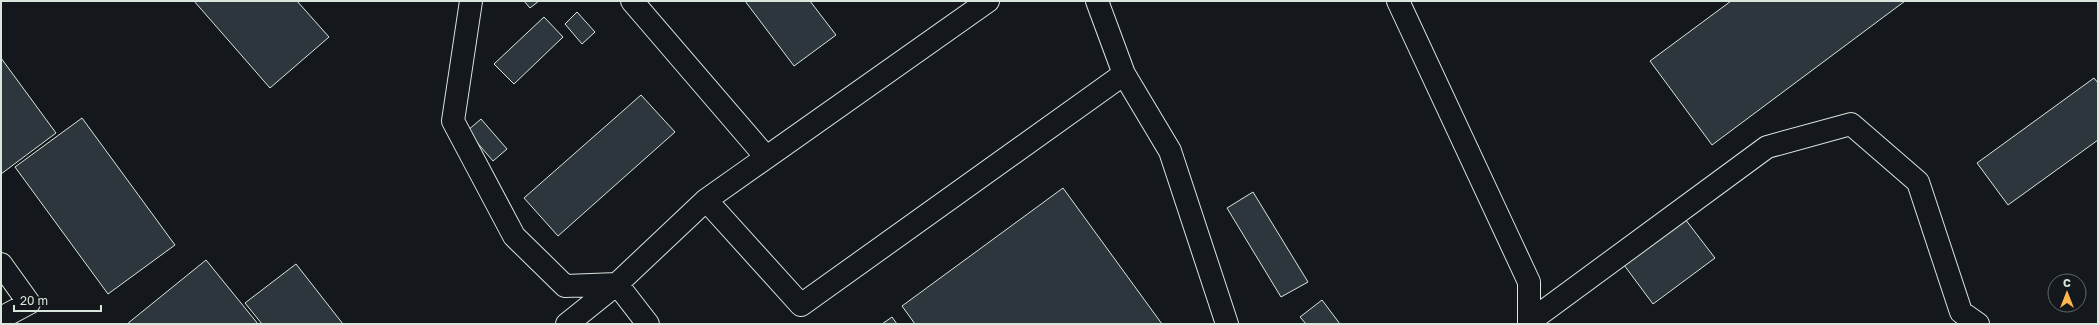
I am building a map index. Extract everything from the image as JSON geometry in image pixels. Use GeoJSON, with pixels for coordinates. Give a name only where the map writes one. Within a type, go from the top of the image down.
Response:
{"type":"FeatureCollection","features":[{"type":"Feature","properties":{"kind":"lane"},"geometry":{"type":"LineString","coordinates":[[471,1],[453,121],[514,236],[565,286],[617,284]]}},
{"type":"Feature","properties":{"kind":"lane"},"geometry":{"type":"LineString","coordinates":[[632,1],[766,158]]}},
{"type":"Feature","properties":{"kind":"lane"},"geometry":{"type":"LineString","coordinates":[[568,324],[617,284],[706,200],[988,1]]}},
{"type":"Feature","properties":{"kind":"lane"},"geometry":{"type":"LineString","coordinates":[[1097,1],[1124,74],[1170,151],[1227,324]]}},
{"type":"Feature","properties":{"kind":"lane"},"geometry":{"type":"LineString","coordinates":[[1398,1],[1529,282],[1529,323]]}},
{"type":"Feature","properties":{"kind":"lane"},"geometry":{"type":"LineString","coordinates":[[706,200],[801,305],[1124,74]]}},
{"type":"Feature","properties":{"kind":"lane"},"geometry":{"type":"LineString","coordinates":[[1529,323],[1767,147],[1851,124],[1918,182],[1962,312],[1978,324]]}},
{"type":"Feature","properties":{"kind":"lane"},"geometry":{"type":"LineString","coordinates":[[1,264],[29,303],[1,318]]}},
{"type":"Feature","properties":{"kind":"lane"},"geometry":{"type":"LineString","coordinates":[[617,284],[648,324]]}},
{"type":"Feature","properties":{"kind":"building"},"geometry":{"type":"Polygon","coordinates":[[[194,1],[297,1],[329,37],[270,88],[194,1]]]}},
{"type":"Feature","properties":{"kind":"building"},"geometry":{"type":"Polygon","coordinates":[[[524,1],[539,1],[530,8],[524,1]]]}},
{"type":"Feature","properties":{"kind":"building"},"geometry":{"type":"Polygon","coordinates":[[[745,1],[810,1],[836,35],[794,66],[745,1]]]}},
{"type":"Feature","properties":{"kind":"building"},"geometry":{"type":"Polygon","coordinates":[[[1731,1],[1905,1],[1712,145],[1650,61],[1731,1]]]}},
{"type":"Feature","properties":{"kind":"building"},"geometry":{"type":"Polygon","coordinates":[[[577,12],[595,32],[582,44],[565,24],[577,12]]]}},
{"type":"Feature","properties":{"kind":"building"},"geometry":{"type":"Polygon","coordinates":[[[544,17],[563,37],[514,84],[494,64],[544,17]]]}},
{"type":"Feature","properties":{"kind":"building"},"geometry":{"type":"Polygon","coordinates":[[[1,58],[56,133],[1,174],[1,58]]]}},
{"type":"Feature","properties":{"kind":"building"},"geometry":{"type":"Polygon","coordinates":[[[2094,78],[2098,83],[2098,140],[2008,205],[1977,163],[2094,78]]]}},
{"type":"Feature","properties":{"kind":"building"},"geometry":{"type":"Polygon","coordinates":[[[641,95],[675,132],[558,236],[524,198],[641,95]]]}},
{"type":"Feature","properties":{"kind":"building"},"geometry":{"type":"Polygon","coordinates":[[[82,118],[175,245],[108,294],[15,167],[82,118]]]}},
{"type":"Feature","properties":{"kind":"building"},"geometry":{"type":"Polygon","coordinates":[[[481,119],[507,149],[493,161],[467,131],[481,119]]]}},
{"type":"Feature","properties":{"kind":"building"},"geometry":{"type":"Polygon","coordinates":[[[1063,188],[1162,324],[915,324],[902,306],[1063,188]]]}},
{"type":"Feature","properties":{"kind":"building"},"geometry":{"type":"Polygon","coordinates":[[[1253,192],[1308,282],[1281,297],[1227,208],[1253,192]]]}},
{"type":"Feature","properties":{"kind":"building"},"geometry":{"type":"Polygon","coordinates":[[[1685,219],[1715,258],[1653,304],[1624,265],[1685,219]]]}},
{"type":"Feature","properties":{"kind":"building"},"geometry":{"type":"Polygon","coordinates":[[[206,260],[258,324],[127,324],[206,260]]]}},
{"type":"Feature","properties":{"kind":"building"},"geometry":{"type":"Polygon","coordinates":[[[296,264],[343,324],[262,324],[245,303],[296,264]]]}},
{"type":"Feature","properties":{"kind":"building"},"geometry":{"type":"Polygon","coordinates":[[[1322,300],[1340,324],[1306,324],[1300,317],[1322,300]]]}},
{"type":"Feature","properties":{"kind":"building"},"geometry":{"type":"Polygon","coordinates":[[[892,317],[897,324],[882,324],[892,317]]]}}]}
